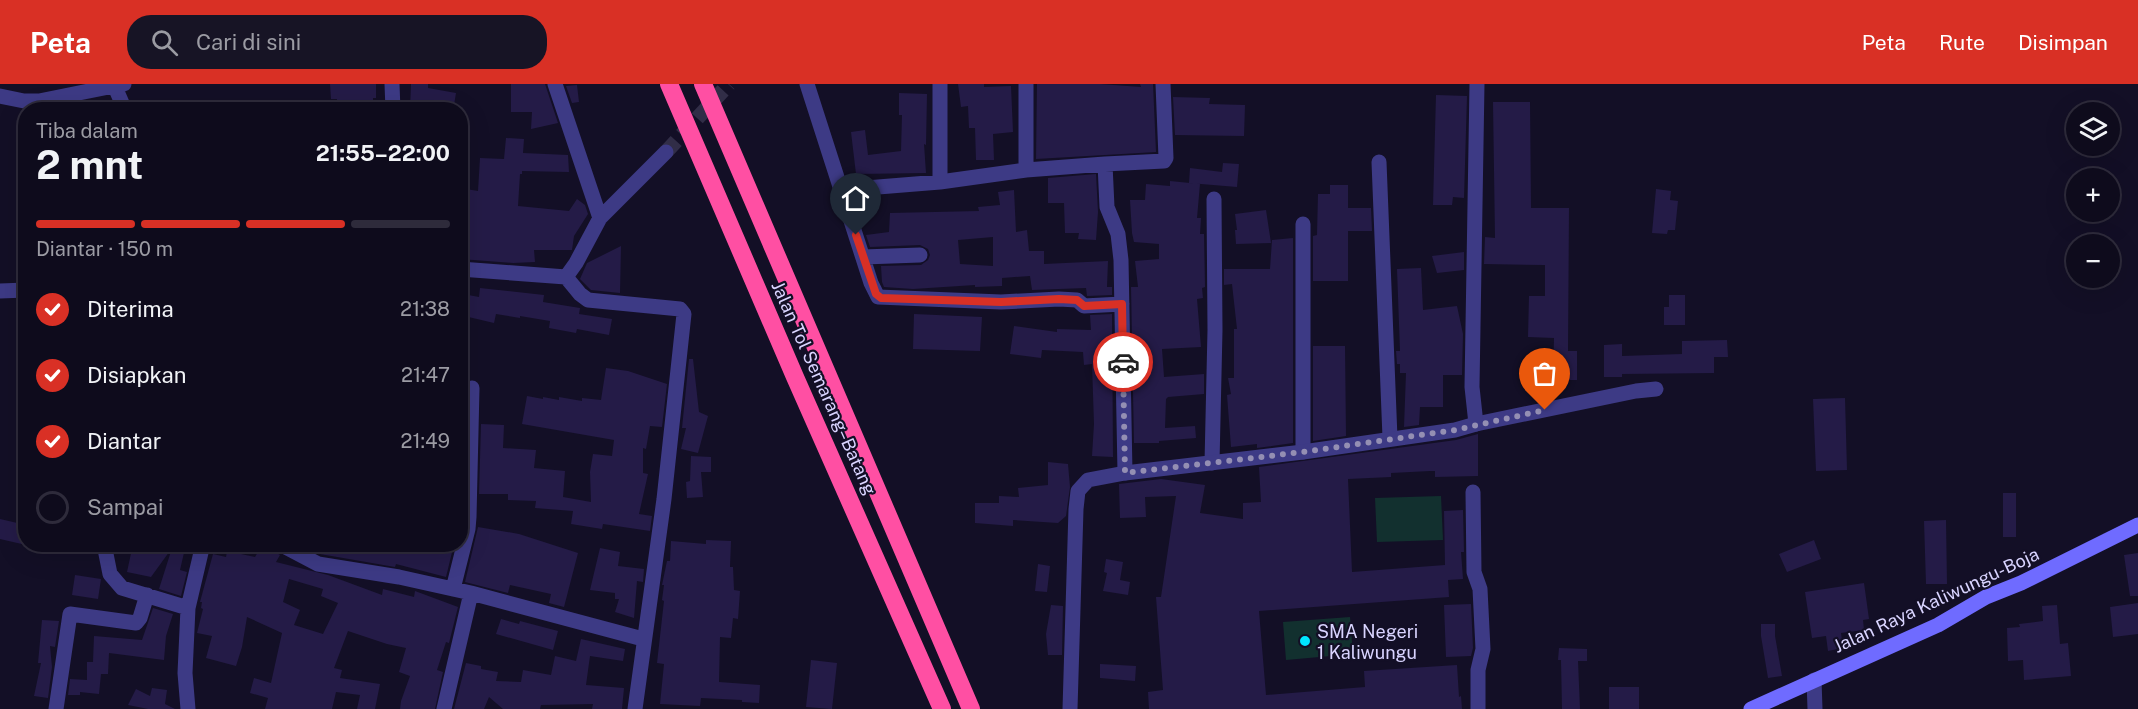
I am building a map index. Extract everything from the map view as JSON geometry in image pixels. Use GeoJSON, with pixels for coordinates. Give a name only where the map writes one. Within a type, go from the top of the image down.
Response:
{"type":"FeatureCollection","features":[{"type":"Feature","properties":{"kind":"highway","name":"Jalan Tol Semarang–Batang"},"geometry":{"type":"LineString","coordinates":[[669,84],[942,709]]}},
{"type":"Feature","properties":{"kind":"highway","name":"Jalan Tol Semarang–Batang"},"geometry":{"type":"LineString","coordinates":[[703,84],[971,709]]}},
{"type":"Feature","properties":{"kind":"main road","name":"Jalan Raya Kaliwungu-Boja"},"geometry":{"type":"LineString","coordinates":[[1751,709],[1938,625],[1986,597],[2021,584],[2138,525]]}},
{"type":"Feature","properties":{"kind":"street"},"geometry":{"type":"LineString","coordinates":[[392,84],[393,102]]}},
{"type":"Feature","properties":{"kind":"street"},"geometry":{"type":"LineString","coordinates":[[555,84],[600,218]]}},
{"type":"Feature","properties":{"kind":"street"},"geometry":{"type":"LineString","coordinates":[[807,84],[863,257],[876,294],[881,298],[1001,302],[1059,299],[1077,300],[1084,306],[1122,304]]}},
{"type":"Feature","properties":{"kind":"street"},"geometry":{"type":"LineString","coordinates":[[940,84],[940,182]]}},
{"type":"Feature","properties":{"kind":"street"},"geometry":{"type":"LineString","coordinates":[[1026,84],[1026,170]]}},
{"type":"Feature","properties":{"kind":"street"},"geometry":{"type":"LineString","coordinates":[[841,190],[940,182],[1026,170],[1165,160],[1167,156],[1163,84]]}},
{"type":"Feature","properties":{"kind":"street"},"geometry":{"type":"LineString","coordinates":[[1476,424],[1472,376],[1477,84]]}},
{"type":"Feature","properties":{"kind":"street"},"geometry":{"type":"LineString","coordinates":[[0,96],[24,101],[39,101],[119,85],[123,102]]}},
{"type":"Feature","properties":{"kind":"street"},"geometry":{"type":"LineString","coordinates":[[566,277],[600,218],[666,152]]}},
{"type":"Feature","properties":{"kind":"street"},"geometry":{"type":"LineString","coordinates":[[1379,162],[1390,438]]}},
{"type":"Feature","properties":{"kind":"street"},"geometry":{"type":"LineString","coordinates":[[1105,164],[1107,207],[1120,245],[1125,473]]}},
{"type":"Feature","properties":{"kind":"street"},"geometry":{"type":"LineString","coordinates":[[1212,463],[1215,330],[1214,198]]}},
{"type":"Feature","properties":{"kind":"street"},"geometry":{"type":"LineString","coordinates":[[1303,452],[1304,224]]}},
{"type":"Feature","properties":{"kind":"street"},"geometry":{"type":"LineString","coordinates":[[863,257],[920,255]]}},
{"type":"Feature","properties":{"kind":"street"},"geometry":{"type":"LineString","coordinates":[[468,270],[566,277],[588,300],[680,309],[684,314],[664,499],[635,709]]}},
{"type":"Feature","properties":{"kind":"street"},"geometry":{"type":"LineString","coordinates":[[0,291],[18,290]]}},
{"type":"Feature","properties":{"kind":"street"},"geometry":{"type":"LineString","coordinates":[[468,529],[472,388]]}},
{"type":"Feature","properties":{"kind":"street"},"geometry":{"type":"LineString","coordinates":[[1070,709],[1078,491],[1088,480],[1125,473],[1303,452],[1455,430],[1636,391],[1656,389]]}},
{"type":"Feature","properties":{"kind":"street"},"geometry":{"type":"LineString","coordinates":[[1473,492],[1473,572],[1480,589],[1483,649],[1478,670],[1478,709]]}},
{"type":"Feature","properties":{"kind":"street"},"geometry":{"type":"LineString","coordinates":[[106,552],[110,574],[122,588],[188,609]]}},
{"type":"Feature","properties":{"kind":"street"},"geometry":{"type":"LineString","coordinates":[[188,709],[184,674],[188,609],[201,552]]}},
{"type":"Feature","properties":{"kind":"street"},"geometry":{"type":"LineString","coordinates":[[295,552],[318,564],[399,577],[471,593],[643,639]]}},
{"type":"Feature","properties":{"kind":"street"},"geometry":{"type":"LineString","coordinates":[[453,589],[462,552]]}},
{"type":"Feature","properties":{"kind":"street"},"geometry":{"type":"LineString","coordinates":[[444,709],[471,593]]}},
{"type":"Feature","properties":{"kind":"street"},"geometry":{"type":"LineString","coordinates":[[56,709],[70,614],[136,623],[140,618],[147,595]]}},
{"type":"Feature","properties":{"kind":"street"},"geometry":{"type":"LineString","coordinates":[[1814,680],[1815,709]]}},
{"type":"Feature","properties":{"kind":"green space"},"geometry":{"type":"Polygon","coordinates":[[[1441,496],[1443,540],[1377,542],[1375,498],[1441,496]]]}},
{"type":"Feature","properties":{"kind":"green space"},"geometry":{"type":"Polygon","coordinates":[[[1350,617],[1353,654],[1286,660],[1283,622],[1350,617]]]}},
{"type":"Feature","properties":{"kind":"building"},"geometry":{"type":"Polygon","coordinates":[[[330,84],[376,84],[376,98],[373,98],[373,102],[337,102],[337,99],[331,99],[330,84]]]}},
{"type":"Feature","properties":{"kind":"building"},"geometry":{"type":"Polygon","coordinates":[[[411,84],[428,84],[428,88],[456,93],[454,102],[427,100],[427,102],[410,102],[411,84]]]}},
{"type":"Feature","properties":{"kind":"building"},"geometry":{"type":"Polygon","coordinates":[[[511,84],[545,84],[558,123],[531,129],[532,112],[511,112],[511,84]]]}},
{"type":"Feature","properties":{"kind":"building"},"geometry":{"type":"Polygon","coordinates":[[[958,84],[984,84],[984,87],[1011,86],[1013,132],[993,134],[994,160],[976,160],[975,128],[969,128],[968,106],[961,107],[958,84]]]}},
{"type":"Feature","properties":{"kind":"building"},"geometry":{"type":"Polygon","coordinates":[[[1037,84],[1100,84],[1141,87],[1140,84],[1153,84],[1156,152],[1036,159],[1037,84]]]}},
{"type":"Feature","properties":{"kind":"building"},"geometry":{"type":"Polygon","coordinates":[[[577,85],[579,102],[572,103],[566,86],[577,85]]]}},
{"type":"Feature","properties":{"kind":"building"},"geometry":{"type":"Polygon","coordinates":[[[899,93],[927,94],[926,145],[924,144],[926,173],[856,174],[851,132],[865,130],[868,155],[901,151],[902,115],[899,115],[899,93]]]}},
{"type":"Feature","properties":{"kind":"building"},"geometry":{"type":"Polygon","coordinates":[[[1436,95],[1467,96],[1464,198],[1453,197],[1452,205],[1433,205],[1436,95]]]}},
{"type":"Feature","properties":{"kind":"building"},"geometry":{"type":"Polygon","coordinates":[[[1173,97],[1210,98],[1209,104],[1245,105],[1244,136],[1175,135],[1173,97]]]}},
{"type":"Feature","properties":{"kind":"building"},"geometry":{"type":"Polygon","coordinates":[[[1493,102],[1530,102],[1531,208],[1569,208],[1568,351],[1577,351],[1577,380],[1553,380],[1554,338],[1528,337],[1529,296],[1545,296],[1545,265],[1484,264],[1485,237],[1495,238],[1493,102]]]}},
{"type":"Feature","properties":{"kind":"building"},"geometry":{"type":"Polygon","coordinates":[[[506,138],[524,139],[523,153],[568,155],[569,172],[522,171],[518,206],[569,211],[577,199],[585,205],[588,214],[574,236],[572,250],[534,250],[535,262],[468,260],[468,189],[478,191],[480,158],[504,159],[506,138]]]}},
{"type":"Feature","properties":{"kind":"building"},"geometry":{"type":"Polygon","coordinates":[[[1223,163],[1239,164],[1237,187],[1189,183],[1190,168],[1222,172],[1223,163]]]}},
{"type":"Feature","properties":{"kind":"building"},"geometry":{"type":"Polygon","coordinates":[[[1096,174],[1098,212],[1096,240],[1078,239],[1079,233],[1065,233],[1064,203],[1048,203],[1048,178],[1096,174]]]}},
{"type":"Feature","properties":{"kind":"building"},"geometry":{"type":"Polygon","coordinates":[[[1170,181],[1200,184],[1197,218],[1201,218],[1200,234],[1204,234],[1205,287],[1202,288],[1203,298],[1197,299],[1201,347],[1162,349],[1164,377],[1204,374],[1204,394],[1166,399],[1165,428],[1195,426],[1196,438],[1159,441],[1159,443],[1134,443],[1131,287],[1138,287],[1135,261],[1159,259],[1159,244],[1134,242],[1130,200],[1145,200],[1146,184],[1170,186],[1170,181]]]}},
{"type":"Feature","properties":{"kind":"building"},"geometry":{"type":"Polygon","coordinates":[[[1330,185],[1348,185],[1348,208],[1371,208],[1372,231],[1348,231],[1348,281],[1313,281],[1313,236],[1317,235],[1318,194],[1330,194],[1330,185]]]}},
{"type":"Feature","properties":{"kind":"building"},"geometry":{"type":"Polygon","coordinates":[[[1656,189],[1671,191],[1670,200],[1678,201],[1675,230],[1668,230],[1667,234],[1652,233],[1656,189]]]}},
{"type":"Feature","properties":{"kind":"building"},"geometry":{"type":"Polygon","coordinates":[[[1014,190],[1016,232],[1027,230],[1029,251],[1044,251],[1044,264],[1108,261],[1107,287],[1112,287],[1112,295],[1087,296],[1086,288],[1032,290],[1030,276],[1002,278],[1002,286],[975,287],[975,285],[913,289],[884,287],[881,266],[921,265],[928,260],[930,255],[928,249],[920,245],[870,247],[866,235],[889,232],[890,213],[979,211],[978,207],[1000,205],[998,192],[1014,190]],[[993,237],[958,240],[960,264],[993,266],[993,237]]]}},
{"type":"Feature","properties":{"kind":"building"},"geometry":{"type":"Polygon","coordinates":[[[1266,210],[1271,243],[1236,244],[1235,214],[1266,210]]]}},
{"type":"Feature","properties":{"kind":"building"},"geometry":{"type":"Polygon","coordinates":[[[1293,238],[1293,443],[1257,448],[1257,444],[1231,447],[1227,395],[1231,394],[1228,378],[1234,378],[1234,329],[1237,329],[1232,284],[1224,285],[1224,269],[1270,269],[1272,240],[1293,238]]]}},
{"type":"Feature","properties":{"kind":"building"},"geometry":{"type":"Polygon","coordinates":[[[621,246],[620,293],[591,290],[580,279],[587,263],[621,246]]]}},
{"type":"Feature","properties":{"kind":"building"},"geometry":{"type":"Polygon","coordinates":[[[1464,252],[1464,270],[1437,273],[1432,256],[1464,252]]]}},
{"type":"Feature","properties":{"kind":"building"},"geometry":{"type":"Polygon","coordinates":[[[1421,268],[1423,310],[1457,306],[1463,334],[1462,375],[1443,375],[1443,407],[1420,407],[1419,425],[1404,427],[1406,373],[1400,373],[1396,351],[1400,351],[1397,269],[1421,268]]]}},
{"type":"Feature","properties":{"kind":"building"},"geometry":{"type":"Polygon","coordinates":[[[480,288],[544,295],[543,302],[580,308],[579,314],[612,319],[609,335],[577,329],[576,333],[549,328],[550,321],[520,316],[520,318],[496,314],[494,323],[468,317],[468,295],[479,297],[480,288]]]}},
{"type":"Feature","properties":{"kind":"building"},"geometry":{"type":"Polygon","coordinates":[[[1669,295],[1685,295],[1685,325],[1664,325],[1664,307],[1669,307],[1669,295]]]}},
{"type":"Feature","properties":{"kind":"building"},"geometry":{"type":"Polygon","coordinates":[[[914,314],[982,317],[980,351],[913,349],[914,314]]]}},
{"type":"Feature","properties":{"kind":"building"},"geometry":{"type":"Polygon","coordinates":[[[1112,314],[1113,457],[1092,456],[1094,424],[1092,364],[1084,365],[1083,352],[1042,350],[1041,358],[1010,354],[1014,326],[1057,332],[1057,329],[1091,330],[1090,315],[1112,314]]]}},
{"type":"Feature","properties":{"kind":"building"},"geometry":{"type":"Polygon","coordinates":[[[1727,340],[1728,357],[1714,357],[1714,373],[1622,374],[1622,377],[1604,377],[1604,345],[1622,344],[1622,356],[1682,354],[1682,341],[1727,340]]]}},
{"type":"Feature","properties":{"kind":"building"},"geometry":{"type":"Polygon","coordinates":[[[1313,346],[1345,346],[1346,436],[1313,441],[1313,346]]]}},
{"type":"Feature","properties":{"kind":"building"},"geometry":{"type":"Polygon","coordinates":[[[689,359],[693,359],[699,412],[708,416],[698,453],[681,449],[686,428],[682,428],[689,359]]]}},
{"type":"Feature","properties":{"kind":"building"},"geometry":{"type":"Polygon","coordinates":[[[606,368],[628,371],[667,384],[662,427],[650,426],[646,449],[643,448],[643,473],[648,474],[639,514],[652,516],[650,531],[603,524],[602,529],[571,524],[573,511],[535,508],[536,501],[508,500],[508,494],[479,494],[481,424],[504,425],[503,448],[536,450],[534,468],[565,471],[563,497],[591,502],[590,472],[593,454],[612,456],[614,440],[522,424],[527,396],[559,400],[559,397],[582,401],[582,398],[601,400],[606,368]]]}},
{"type":"Feature","properties":{"kind":"building"},"geometry":{"type":"Polygon","coordinates":[[[1845,398],[1847,470],[1816,471],[1813,399],[1845,398]]]}},
{"type":"Feature","properties":{"kind":"building"},"geometry":{"type":"Polygon","coordinates":[[[1478,434],[1478,476],[1435,477],[1435,471],[1430,471],[1391,473],[1391,477],[1348,479],[1352,572],[1445,565],[1444,511],[1463,510],[1464,552],[1461,552],[1463,579],[1448,580],[1449,597],[1259,611],[1266,695],[1365,687],[1364,671],[1457,665],[1462,709],[1149,709],[1148,692],[1163,690],[1156,597],[1161,597],[1176,496],[1145,497],[1146,517],[1120,518],[1119,484],[1161,479],[1205,485],[1200,513],[1243,519],[1243,503],[1261,502],[1259,467],[1456,440],[1478,434]]]}},
{"type":"Feature","properties":{"kind":"building"},"geometry":{"type":"Polygon","coordinates":[[[691,456],[711,457],[711,472],[701,472],[703,497],[687,498],[686,482],[690,481],[691,456]]]}},
{"type":"Feature","properties":{"kind":"building"},"geometry":{"type":"Polygon","coordinates":[[[1048,462],[1068,464],[1070,487],[1066,516],[1058,523],[1013,520],[1013,526],[975,523],[975,503],[999,503],[999,496],[1019,497],[1018,488],[1048,485],[1048,462]]]}},
{"type":"Feature","properties":{"kind":"building"},"geometry":{"type":"Polygon","coordinates":[[[2003,493],[2016,493],[2016,537],[2003,537],[2003,493]]]}},
{"type":"Feature","properties":{"kind":"building"},"geometry":{"type":"Polygon","coordinates":[[[0,519],[18,523],[18,543],[0,539],[0,519]]]}},
{"type":"Feature","properties":{"kind":"building"},"geometry":{"type":"Polygon","coordinates":[[[1946,520],[1947,584],[1926,584],[1924,521],[1946,520]]]}},
{"type":"Feature","properties":{"kind":"building"},"geometry":{"type":"Polygon","coordinates":[[[478,527],[519,534],[578,553],[564,607],[549,603],[551,594],[510,585],[508,593],[465,582],[478,527]]]}},
{"type":"Feature","properties":{"kind":"building"},"geometry":{"type":"Polygon","coordinates":[[[706,540],[731,541],[730,567],[733,567],[734,590],[740,591],[738,619],[733,618],[731,638],[720,637],[719,682],[760,685],[759,703],[701,698],[700,706],[660,704],[664,664],[657,663],[664,601],[662,600],[664,585],[662,585],[667,561],[670,561],[671,541],[706,544],[706,540]]]}},
{"type":"Feature","properties":{"kind":"building"},"geometry":{"type":"Polygon","coordinates":[[[1814,540],[1821,559],[1787,572],[1779,554],[1814,540]]]}},
{"type":"Feature","properties":{"kind":"building"},"geometry":{"type":"Polygon","coordinates":[[[600,548],[620,552],[618,566],[644,569],[643,582],[637,581],[634,618],[615,612],[619,599],[615,599],[615,593],[590,590],[600,548]]]}},
{"type":"Feature","properties":{"kind":"building"},"geometry":{"type":"Polygon","coordinates":[[[131,552],[169,552],[151,577],[127,572],[131,552]]]}},
{"type":"Feature","properties":{"kind":"building"},"geometry":{"type":"Polygon","coordinates":[[[171,552],[184,552],[180,570],[187,572],[181,596],[159,589],[171,552]]]}},
{"type":"Feature","properties":{"kind":"building"},"geometry":{"type":"Polygon","coordinates":[[[227,552],[255,557],[258,552],[275,552],[280,555],[276,562],[328,575],[382,595],[383,589],[414,597],[415,591],[458,607],[449,643],[446,642],[437,670],[443,672],[435,709],[400,709],[410,676],[399,672],[406,648],[348,631],[334,668],[342,670],[340,678],[380,684],[375,709],[357,709],[360,695],[336,692],[332,709],[265,709],[268,698],[250,693],[254,678],[271,683],[282,633],[247,617],[236,666],[206,658],[212,636],[197,633],[203,609],[201,608],[202,602],[200,602],[213,554],[226,557],[227,552]],[[289,579],[283,602],[300,610],[294,625],[323,634],[338,603],[321,596],[323,589],[289,579]]]}},
{"type":"Feature","properties":{"kind":"building"},"geometry":{"type":"Polygon","coordinates":[[[316,552],[452,552],[446,577],[396,564],[395,567],[316,552]]]}},
{"type":"Feature","properties":{"kind":"building"},"geometry":{"type":"Polygon","coordinates":[[[2138,553],[2138,596],[2130,596],[2124,555],[2138,553]]]}},
{"type":"Feature","properties":{"kind":"building"},"geometry":{"type":"Polygon","coordinates":[[[1106,559],[1123,562],[1120,580],[1130,582],[1128,595],[1103,591],[1107,573],[1104,572],[1106,559]]]}},
{"type":"Feature","properties":{"kind":"building"},"geometry":{"type":"Polygon","coordinates":[[[1038,564],[1050,566],[1047,592],[1035,591],[1038,564]]]}},
{"type":"Feature","properties":{"kind":"building"},"geometry":{"type":"Polygon","coordinates":[[[75,575],[101,579],[98,599],[72,595],[75,575]]]}},
{"type":"Feature","properties":{"kind":"building"},"geometry":{"type":"Polygon","coordinates":[[[1864,583],[1869,619],[1863,620],[1864,630],[1841,633],[1843,648],[1828,651],[1826,636],[1812,638],[1805,592],[1864,583]]]}},
{"type":"Feature","properties":{"kind":"building"},"geometry":{"type":"Polygon","coordinates":[[[2138,603],[2138,634],[2113,637],[2110,607],[2138,603]]]}},
{"type":"Feature","properties":{"kind":"building"},"geometry":{"type":"Polygon","coordinates":[[[1471,604],[1473,648],[1471,656],[1446,657],[1444,605],[1471,604]]]}},
{"type":"Feature","properties":{"kind":"building"},"geometry":{"type":"Polygon","coordinates":[[[1051,605],[1063,606],[1062,655],[1048,655],[1046,634],[1051,605]]]}},
{"type":"Feature","properties":{"kind":"building"},"geometry":{"type":"Polygon","coordinates":[[[2057,605],[2060,644],[2068,643],[2071,676],[2024,680],[2023,660],[2008,661],[2007,628],[2043,621],[2042,606],[2057,605]]]}},
{"type":"Feature","properties":{"kind":"building"},"geometry":{"type":"Polygon","coordinates":[[[153,608],[173,614],[166,636],[164,660],[109,653],[108,674],[101,674],[99,694],[80,692],[80,695],[68,695],[70,679],[87,680],[87,662],[93,662],[94,636],[142,640],[153,608]]]}},
{"type":"Feature","properties":{"kind":"building"},"geometry":{"type":"Polygon","coordinates":[[[501,619],[519,624],[520,621],[558,631],[553,650],[496,634],[501,619]]]}},
{"type":"Feature","properties":{"kind":"building"},"geometry":{"type":"Polygon","coordinates":[[[42,620],[59,621],[55,647],[50,646],[52,667],[48,698],[34,696],[41,663],[38,663],[42,620]]]}},
{"type":"Feature","properties":{"kind":"building"},"geometry":{"type":"Polygon","coordinates":[[[1761,624],[1775,624],[1782,676],[1768,678],[1761,624]]]}},
{"type":"Feature","properties":{"kind":"building"},"geometry":{"type":"Polygon","coordinates":[[[581,639],[625,649],[623,661],[590,656],[586,685],[624,688],[622,709],[592,709],[593,704],[541,705],[540,709],[503,709],[489,697],[484,709],[454,709],[466,663],[498,672],[496,681],[521,682],[523,670],[551,675],[555,656],[576,661],[581,639]]]}},
{"type":"Feature","properties":{"kind":"building"},"geometry":{"type":"Polygon","coordinates":[[[1559,648],[1587,649],[1587,661],[1578,661],[1580,709],[1562,709],[1559,648]]]}},
{"type":"Feature","properties":{"kind":"building"},"geometry":{"type":"Polygon","coordinates":[[[811,660],[837,663],[832,709],[806,707],[811,660]]]}},
{"type":"Feature","properties":{"kind":"building"},"geometry":{"type":"Polygon","coordinates":[[[1100,664],[1136,666],[1135,681],[1100,678],[1100,664]]]}},
{"type":"Feature","properties":{"kind":"building"},"geometry":{"type":"Polygon","coordinates":[[[1609,687],[1639,687],[1639,709],[1609,709],[1609,687]]]}},
{"type":"Feature","properties":{"kind":"building"},"geometry":{"type":"Polygon","coordinates":[[[152,688],[167,690],[165,704],[175,709],[148,709],[128,705],[136,689],[150,696],[152,688]]]}},
{"type":"Feature","properties":{"kind":"tunnel"},"geometry":{"type":"LineString","coordinates":[[666,152],[729,84]]}},
{"type":"Feature","properties":{"kind":"way so far"},"geometry":{"type":"LineString","coordinates":[[1123,362],[1125,473],[1303,452],[1455,430],[1545,410]]}},
{"type":"Feature","properties":{"kind":"place","name":"SMA Negeri 1 Kaliwungu"},"geometry":{"type":"Point","coordinates":[1305,641]}},
{"type":"Feature","properties":{"kind":"route"},"geometry":{"type":"LineString","coordinates":[[856,235],[876,294],[881,298],[1001,302],[1059,299],[1077,300],[1084,306],[1122,304],[1123,362]]}}]}
